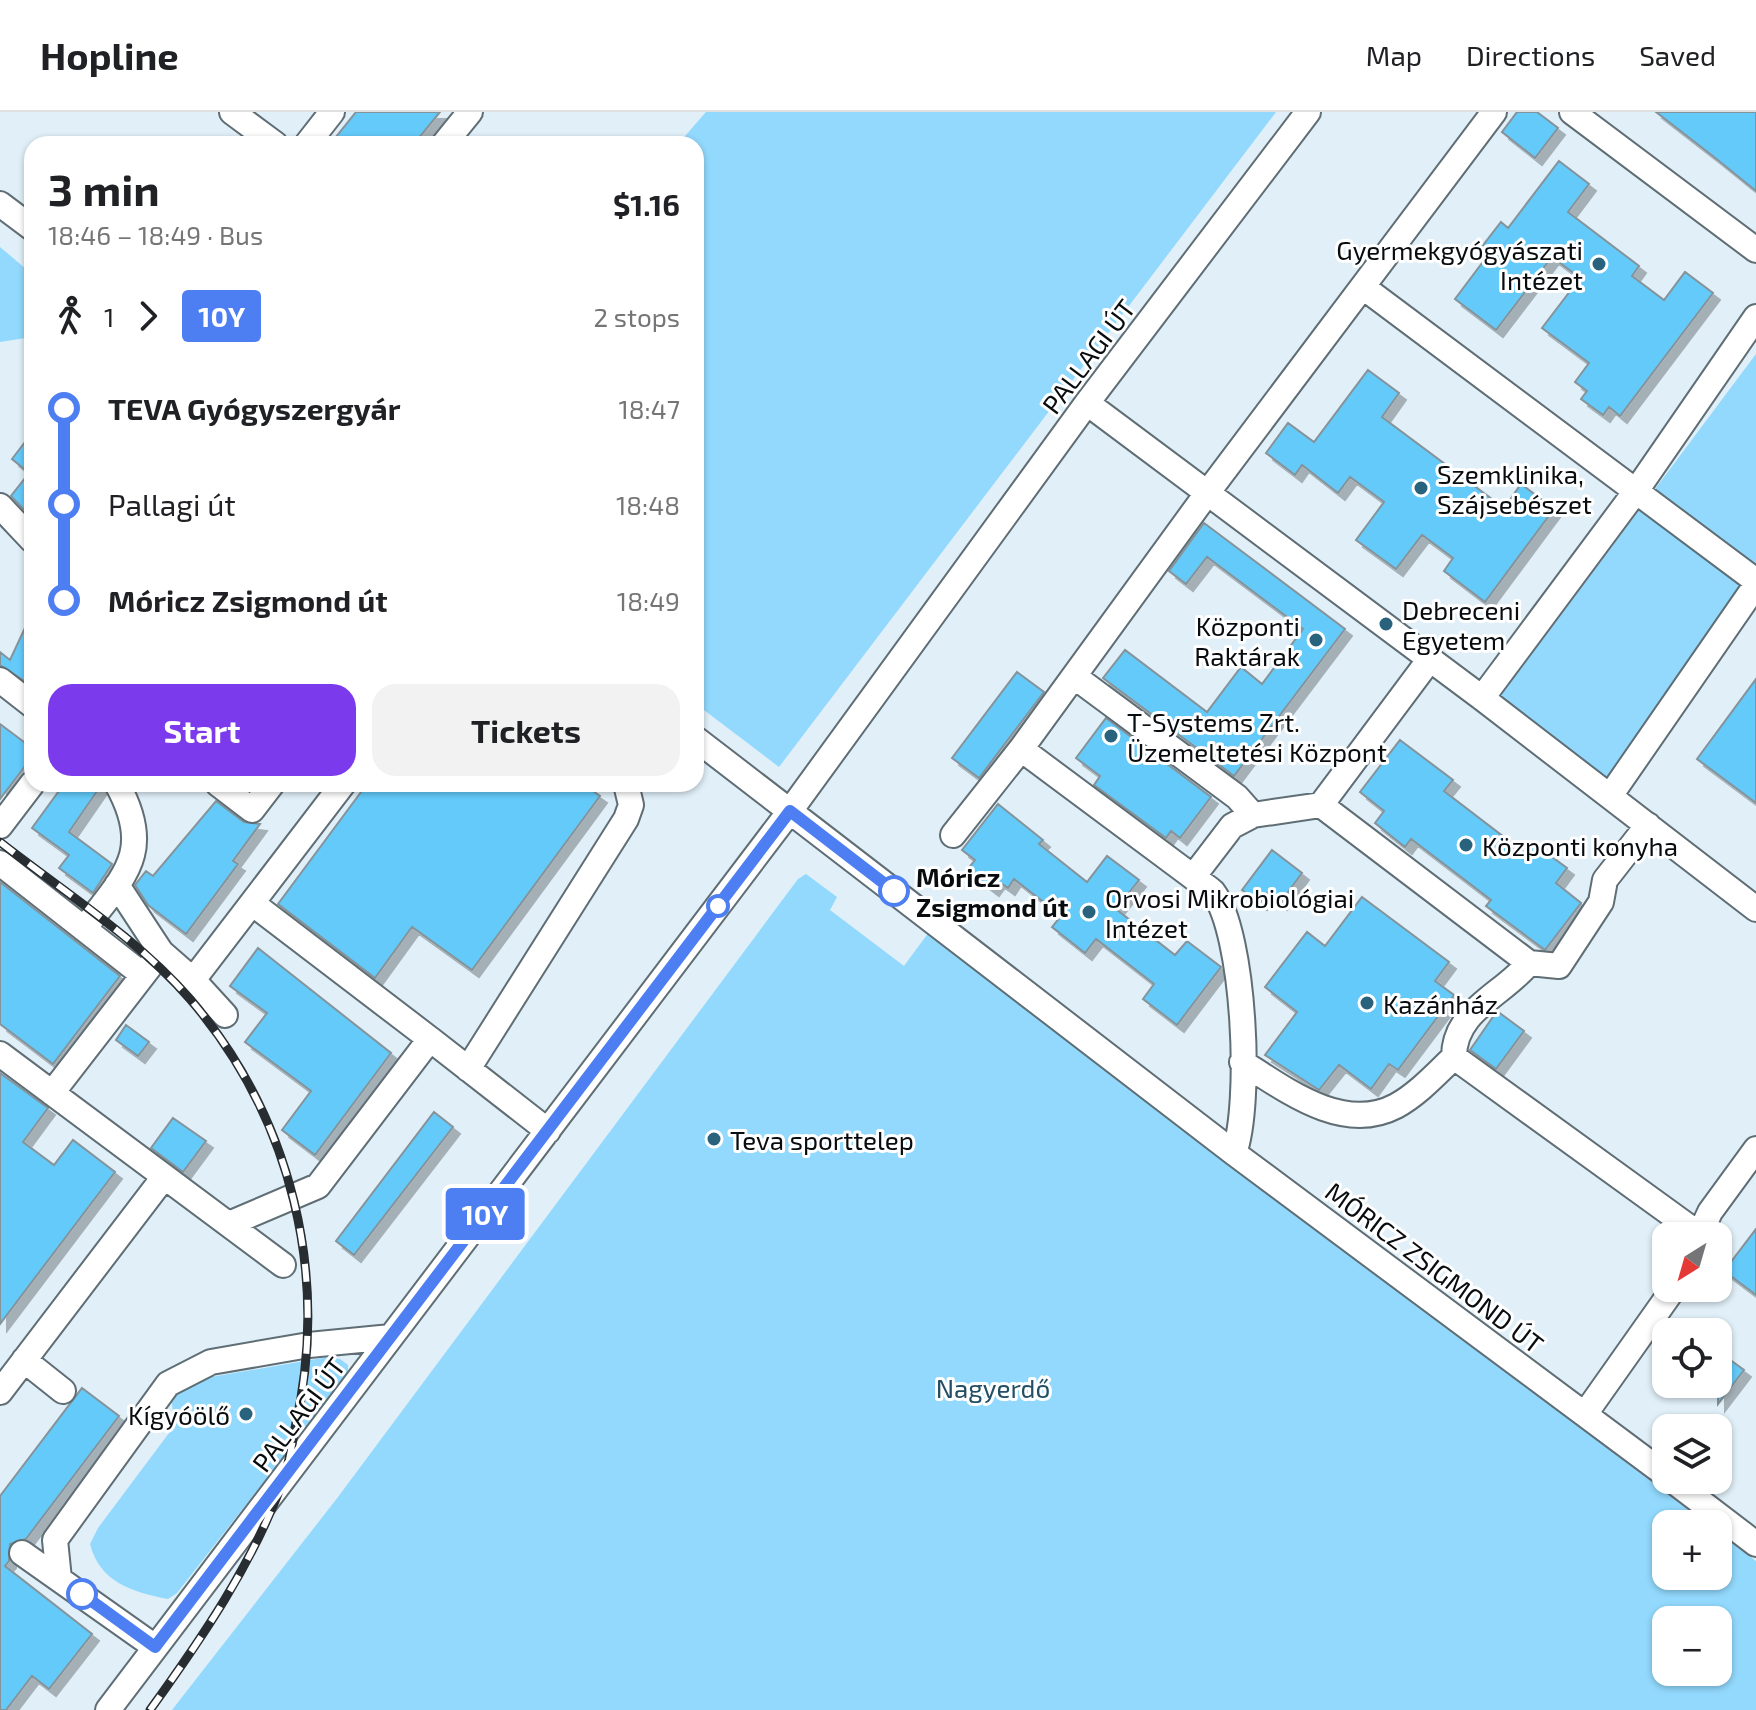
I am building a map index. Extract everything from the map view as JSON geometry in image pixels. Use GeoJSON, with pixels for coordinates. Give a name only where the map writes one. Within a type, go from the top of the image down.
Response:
{"type":"FeatureCollection","features":[{"type":"Feature","properties":{"kind":"street"},"geometry":{"type":"LineString","coordinates":[[232,112],[264,136]]}},
{"type":"Feature","properties":{"kind":"street"},"geometry":{"type":"LineString","coordinates":[[317,136],[332,112]]}},
{"type":"Feature","properties":{"kind":"street"},"geometry":{"type":"LineString","coordinates":[[450,136],[470,112]]}},
{"type":"Feature","properties":{"kind":"street","name":"PALLAGI ÚT"},"geometry":{"type":"LineString","coordinates":[[108,1710],[790,811],[1087,403],[1308,112]]}},
{"type":"Feature","properties":{"kind":"street"},"geometry":{"type":"LineString","coordinates":[[953,835],[1075,677],[1208,492],[1494,112]]}},
{"type":"Feature","properties":{"kind":"street"},"geometry":{"type":"LineString","coordinates":[[1572,112],[1756,250]]}},
{"type":"Feature","properties":{"kind":"street"},"geometry":{"type":"LineString","coordinates":[[0,204],[24,222]]}},
{"type":"Feature","properties":{"kind":"street"},"geometry":{"type":"LineString","coordinates":[[1363,287],[1756,583],[1610,796]]}},
{"type":"Feature","properties":{"kind":"street"},"geometry":{"type":"LineString","coordinates":[[1482,698],[1636,491],[1756,317]]}},
{"type":"Feature","properties":{"kind":"street"},"geometry":{"type":"LineString","coordinates":[[1087,403],[1482,698],[1756,909]]}},
{"type":"Feature","properties":{"kind":"street"},"geometry":{"type":"LineString","coordinates":[[0,506],[24,532]]}},
{"type":"Feature","properties":{"kind":"street"},"geometry":{"type":"LineString","coordinates":[[1193,877],[1232,826],[1253,815],[1321,805],[1430,659]]}},
{"type":"Feature","properties":{"kind":"street"},"geometry":{"type":"LineString","coordinates":[[1075,677],[1237,797],[1253,815]]}},
{"type":"Feature","properties":{"kind":"street"},"geometry":{"type":"LineString","coordinates":[[0,680],[24,699]]}},
{"type":"Feature","properties":{"kind":"street","name":"MÓRICZ ZSIGMOND ÚT"},"geometry":{"type":"LineString","coordinates":[[704,745],[1234,1153],[1652,1464]]}},
{"type":"Feature","properties":{"kind":"street"},"geometry":{"type":"LineString","coordinates":[[1021,749],[1213,893],[1234,943],[1242,1062],[1242,1131],[1234,1153]]}},
{"type":"Feature","properties":{"kind":"street"},"geometry":{"type":"LineString","coordinates":[[0,826],[26,792]]}},
{"type":"Feature","properties":{"kind":"street"},"geometry":{"type":"LineString","coordinates":[[84,929],[132,865],[133,823],[120,792]]}},
{"type":"Feature","properties":{"kind":"street"},"geometry":{"type":"LineString","coordinates":[[228,792],[252,810],[266,792]]}},
{"type":"Feature","properties":{"kind":"street"},"geometry":{"type":"LineString","coordinates":[[193,980],[337,792]]}},
{"type":"Feature","properties":{"kind":"street"},"geometry":{"type":"LineString","coordinates":[[468,1069],[626,819],[631,805],[628,792]]}},
{"type":"Feature","properties":{"kind":"street"},"geometry":{"type":"LineString","coordinates":[[1321,805],[1529,963],[1559,966],[1601,902],[1605,880],[1648,825]]}},
{"type":"Feature","properties":{"kind":"street"},"geometry":{"type":"LineString","coordinates":[[0,863],[143,975]]}},
{"type":"Feature","properties":{"kind":"street"},"geometry":{"type":"LineString","coordinates":[[117,885],[161,952],[193,980],[225,1015]]}},
{"type":"Feature","properties":{"kind":"street"},"geometry":{"type":"LineString","coordinates":[[252,903],[548,1131]]}},
{"type":"Feature","properties":{"kind":"street"},"geometry":{"type":"LineString","coordinates":[[52,1093],[161,952]]}},
{"type":"Feature","properties":{"kind":"street"},"geometry":{"type":"LineString","coordinates":[[1242,1062],[1333,1112],[1364,1117],[1396,1106],[1454,1057],[1454,1039],[1471,1015],[1488,998],[1513,983],[1529,963]]}},
{"type":"Feature","properties":{"kind":"street"},"geometry":{"type":"LineString","coordinates":[[229,1224],[318,1186],[430,1039]]}},
{"type":"Feature","properties":{"kind":"street"},"geometry":{"type":"LineString","coordinates":[[0,1054],[283,1265]]}},
{"type":"Feature","properties":{"kind":"street"},"geometry":{"type":"LineString","coordinates":[[1454,1057],[1681,1222]]}},
{"type":"Feature","properties":{"kind":"street"},"geometry":{"type":"LineString","coordinates":[[1706,1222],[1756,1149]]}},
{"type":"Feature","properties":{"kind":"street"},"geometry":{"type":"LineString","coordinates":[[0,1392],[164,1177]]}},
{"type":"Feature","properties":{"kind":"street"},"geometry":{"type":"LineString","coordinates":[[1585,1414],[1664,1302]]}},
{"type":"Feature","properties":{"kind":"street"},"geometry":{"type":"LineString","coordinates":[[59,1579],[55,1540],[168,1384],[211,1362],[309,1345],[391,1337]]}},
{"type":"Feature","properties":{"kind":"street"},"geometry":{"type":"LineString","coordinates":[[24,1360],[63,1391]]}},
{"type":"Feature","properties":{"kind":"street"},"geometry":{"type":"LineString","coordinates":[[1690,1494],[1756,1544]]}},
{"type":"Feature","properties":{"kind":"street"},"geometry":{"type":"LineString","coordinates":[[22,1553],[155,1647]]}},
{"type":"Feature","properties":{"kind":"green space"},"geometry":{"type":"Polygon","coordinates":[[[706,112],[1276,112],[779,767],[704,710],[704,136],[685,136],[706,112]]]}},
{"type":"Feature","properties":{"kind":"green space"},"geometry":{"type":"Polygon","coordinates":[[[0,247],[24,267],[24,338],[0,342],[0,247]]]}},
{"type":"Feature","properties":{"kind":"green space"},"geometry":{"type":"Polygon","coordinates":[[[1756,354],[1756,586],[1603,790],[1492,707],[1756,354]]]}},
{"type":"Feature","properties":{"kind":"green space","name":"Nagyerdő"},"geometry":{"type":"Polygon","coordinates":[[[806,874],[837,897],[830,910],[904,966],[929,932],[1652,1482],[1652,1494],[1668,1494],[1689,1510],[1652,1510],[1652,1590],[1732,1590],[1732,1543],[1756,1561],[1756,1710],[172,1710],[338,1497],[798,879],[806,874]]]}},
{"type":"Feature","properties":{"kind":"green space"},"geometry":{"type":"Polygon","coordinates":[[[328,1357],[340,1359],[348,1365],[348,1374],[177,1593],[168,1599],[131,1589],[101,1568],[90,1544],[98,1528],[175,1425],[170,1391],[211,1377],[328,1357]]]}},
{"type":"Feature","properties":{"kind":"building"},"geometry":{"type":"Polygon","coordinates":[[[356,112],[440,112],[420,136],[337,136],[356,112]]]}},
{"type":"Feature","properties":{"kind":"building"},"geometry":{"type":"Polygon","coordinates":[[[1517,112],[1537,112],[1558,128],[1535,158],[1502,132],[1517,112]]]}},
{"type":"Feature","properties":{"kind":"building"},"geometry":{"type":"Polygon","coordinates":[[[1656,112],[1756,112],[1756,191],[1714,157],[1656,112]]]}},
{"type":"Feature","properties":{"kind":"building","name":"Gyermekgyógyászati Intézet"},"geometry":{"type":"Polygon","coordinates":[[[1559,161],[1589,184],[1568,212],[1639,266],[1632,276],[1664,300],[1685,272],[1713,293],[1620,416],[1609,407],[1603,415],[1581,399],[1587,391],[1575,382],[1589,363],[1542,328],[1580,278],[1552,257],[1496,330],[1455,299],[1488,255],[1480,249],[1501,222],[1508,228],[1559,161]]]}},
{"type":"Feature","properties":{"kind":"building","name":"Szemklinika, Szájsebészet"},"geometry":{"type":"Polygon","coordinates":[[[1368,370],[1399,393],[1382,417],[1504,508],[1521,484],[1554,509],[1485,602],[1444,571],[1453,558],[1422,535],[1396,569],[1356,540],[1384,502],[1350,477],[1338,493],[1302,465],[1295,475],[1266,453],[1288,423],[1314,442],[1368,370]]]}},
{"type":"Feature","properties":{"kind":"building"},"geometry":{"type":"Polygon","coordinates":[[[24,443],[24,469],[12,459],[24,443]]]}},
{"type":"Feature","properties":{"kind":"building"},"geometry":{"type":"Polygon","coordinates":[[[24,479],[24,510],[11,496],[24,479]]]}},
{"type":"Feature","properties":{"kind":"building","name":"Központi Raktárak"},"geometry":{"type":"Polygon","coordinates":[[[1204,523],[1345,629],[1234,776],[1103,678],[1125,650],[1207,712],[1241,667],[1262,684],[1303,629],[1207,557],[1186,584],[1169,571],[1204,523]]]}},
{"type":"Feature","properties":{"kind":"building"},"geometry":{"type":"Polygon","coordinates":[[[24,630],[24,681],[0,665],[0,652],[10,660],[24,630]]]}},
{"type":"Feature","properties":{"kind":"building"},"geometry":{"type":"Polygon","coordinates":[[[1017,672],[1044,692],[979,778],[952,758],[1017,672]]]}},
{"type":"Feature","properties":{"kind":"building"},"geometry":{"type":"Polygon","coordinates":[[[1756,679],[1756,803],[1697,759],[1756,679]]]}},
{"type":"Feature","properties":{"kind":"building"},"geometry":{"type":"Polygon","coordinates":[[[1106,718],[1211,797],[1180,838],[1171,831],[1166,838],[1094,785],[1100,776],[1076,758],[1106,718]]]}},
{"type":"Feature","properties":{"kind":"building"},"geometry":{"type":"Polygon","coordinates":[[[0,724],[24,742],[24,768],[0,799],[0,724]]]}},
{"type":"Feature","properties":{"kind":"building","name":"Központi konyha"},"geometry":{"type":"Polygon","coordinates":[[[1400,740],[1453,780],[1444,791],[1525,853],[1533,843],[1567,868],[1556,883],[1581,903],[1545,950],[1486,906],[1491,900],[1411,839],[1405,847],[1375,823],[1384,811],[1360,792],[1400,740]]]}},
{"type":"Feature","properties":{"kind":"building"},"geometry":{"type":"Polygon","coordinates":[[[58,792],[96,792],[69,832],[112,864],[93,893],[59,868],[69,855],[32,828],[58,792]]]}},
{"type":"Feature","properties":{"kind":"building"},"geometry":{"type":"Polygon","coordinates":[[[361,792],[594,792],[600,796],[472,970],[412,927],[375,978],[278,904],[361,792]]]}},
{"type":"Feature","properties":{"kind":"building"},"geometry":{"type":"Polygon","coordinates":[[[216,801],[244,822],[260,824],[233,861],[238,864],[186,934],[148,905],[135,885],[146,871],[153,876],[216,801]]]}},
{"type":"Feature","properties":{"kind":"building","name":"Orvosi Mikrobiológiai Intézet"},"geometry":{"type":"Polygon","coordinates":[[[998,804],[1043,840],[1039,844],[1087,882],[1107,856],[1139,880],[1116,909],[1175,955],[1187,941],[1221,967],[1177,1025],[1143,999],[1154,984],[1096,939],[1085,953],[1052,927],[1061,916],[1014,879],[1008,888],[998,881],[992,889],[967,870],[975,860],[962,850],[998,804]]]}},
{"type":"Feature","properties":{"kind":"building"},"geometry":{"type":"Polygon","coordinates":[[[1272,850],[1302,873],[1280,903],[1267,893],[1260,903],[1242,890],[1272,850]]]}},
{"type":"Feature","properties":{"kind":"building"},"geometry":{"type":"Polygon","coordinates":[[[0,882],[120,976],[53,1064],[0,1024],[0,882]]]}},
{"type":"Feature","properties":{"kind":"building","name":"Kazánház"},"geometry":{"type":"Polygon","coordinates":[[[1362,897],[1449,962],[1435,981],[1454,995],[1398,1070],[1389,1064],[1371,1089],[1339,1065],[1319,1090],[1265,1055],[1297,1012],[1265,987],[1307,932],[1325,946],[1362,897]]]}},
{"type":"Feature","properties":{"kind":"building"},"geometry":{"type":"Polygon","coordinates":[[[258,948],[391,1053],[315,1155],[282,1130],[311,1091],[245,1042],[267,1013],[230,986],[258,948]]]}},
{"type":"Feature","properties":{"kind":"building"},"geometry":{"type":"Polygon","coordinates":[[[1497,1011],[1524,1031],[1496,1069],[1470,1050],[1497,1011]]]}},
{"type":"Feature","properties":{"kind":"building"},"geometry":{"type":"Polygon","coordinates":[[[126,1025],[149,1042],[138,1056],[116,1040],[126,1025]]]}},
{"type":"Feature","properties":{"kind":"building"},"geometry":{"type":"Polygon","coordinates":[[[0,1073],[48,1108],[23,1142],[54,1165],[73,1140],[115,1172],[0,1324],[0,1073]]]}},
{"type":"Feature","properties":{"kind":"building"},"geometry":{"type":"Polygon","coordinates":[[[434,1112],[453,1127],[354,1255],[336,1241],[434,1112]]]}},
{"type":"Feature","properties":{"kind":"building"},"geometry":{"type":"Polygon","coordinates":[[[173,1118],[206,1141],[183,1172],[151,1148],[173,1118]]]}},
{"type":"Feature","properties":{"kind":"building"},"geometry":{"type":"Polygon","coordinates":[[[1756,1229],[1756,1295],[1732,1277],[1732,1260],[1756,1229]]]}},
{"type":"Feature","properties":{"kind":"building"},"geometry":{"type":"Polygon","coordinates":[[[1732,1361],[1744,1370],[1732,1386],[1732,1361]]]}},
{"type":"Feature","properties":{"kind":"building"},"geometry":{"type":"Polygon","coordinates":[[[82,1388],[119,1416],[26,1539],[10,1544],[9,1561],[5,1566],[92,1634],[49,1689],[32,1676],[6,1710],[0,1710],[0,1496],[82,1388]]]}},
{"type":"Feature","properties":{"kind":"railway"},"geometry":{"type":"LineString","coordinates":[[0,842],[147,956],[190,999],[225,1045],[254,1095],[277,1147],[294,1201],[304,1257],[308,1314],[305,1371],[283,1481],[241,1571],[207,1628],[150,1710]]}},
{"type":"Feature","properties":{"kind":"bus line","name":"10Y"},"geometry":{"type":"LineString","coordinates":[[82,1594],[155,1647],[790,811],[894,891]]}},
{"type":"Feature","properties":{"kind":"place","name":"Gyermekgyógyászati Intézet"},"geometry":{"type":"Point","coordinates":[1599,264]}},
{"type":"Feature","properties":{"kind":"place","name":"Szemklinika, Szájsebészet"},"geometry":{"type":"Point","coordinates":[1421,488]}},
{"type":"Feature","properties":{"kind":"place","name":"Debreceni Egyetem"},"geometry":{"type":"Point","coordinates":[1386,624]}},
{"type":"Feature","properties":{"kind":"place","name":"Központi Raktárak"},"geometry":{"type":"Point","coordinates":[1316,640]}},
{"type":"Feature","properties":{"kind":"place","name":"T-Systems Zrt. Üzemeltetési Központ"},"geometry":{"type":"Point","coordinates":[1111,736]}},
{"type":"Feature","properties":{"kind":"place","name":"Központi konyha"},"geometry":{"type":"Point","coordinates":[1466,845]}},
{"type":"Feature","properties":{"kind":"place","name":"Móricz Zsigmond út"},"geometry":{"type":"Point","coordinates":[894,891]}},
{"type":"Feature","properties":{"kind":"place","name":"Orvosi Mikrobiológiai Intézet"},"geometry":{"type":"Point","coordinates":[1089,912]}},
{"type":"Feature","properties":{"kind":"place","name":"Kazánház"},"geometry":{"type":"Point","coordinates":[1367,1003]}},
{"type":"Feature","properties":{"kind":"place","name":"Teva sporttelep"},"geometry":{"type":"Point","coordinates":[714,1139]}},
{"type":"Feature","properties":{"kind":"place","name":"Kígyóölő"},"geometry":{"type":"Point","coordinates":[246,1414]}}]}
